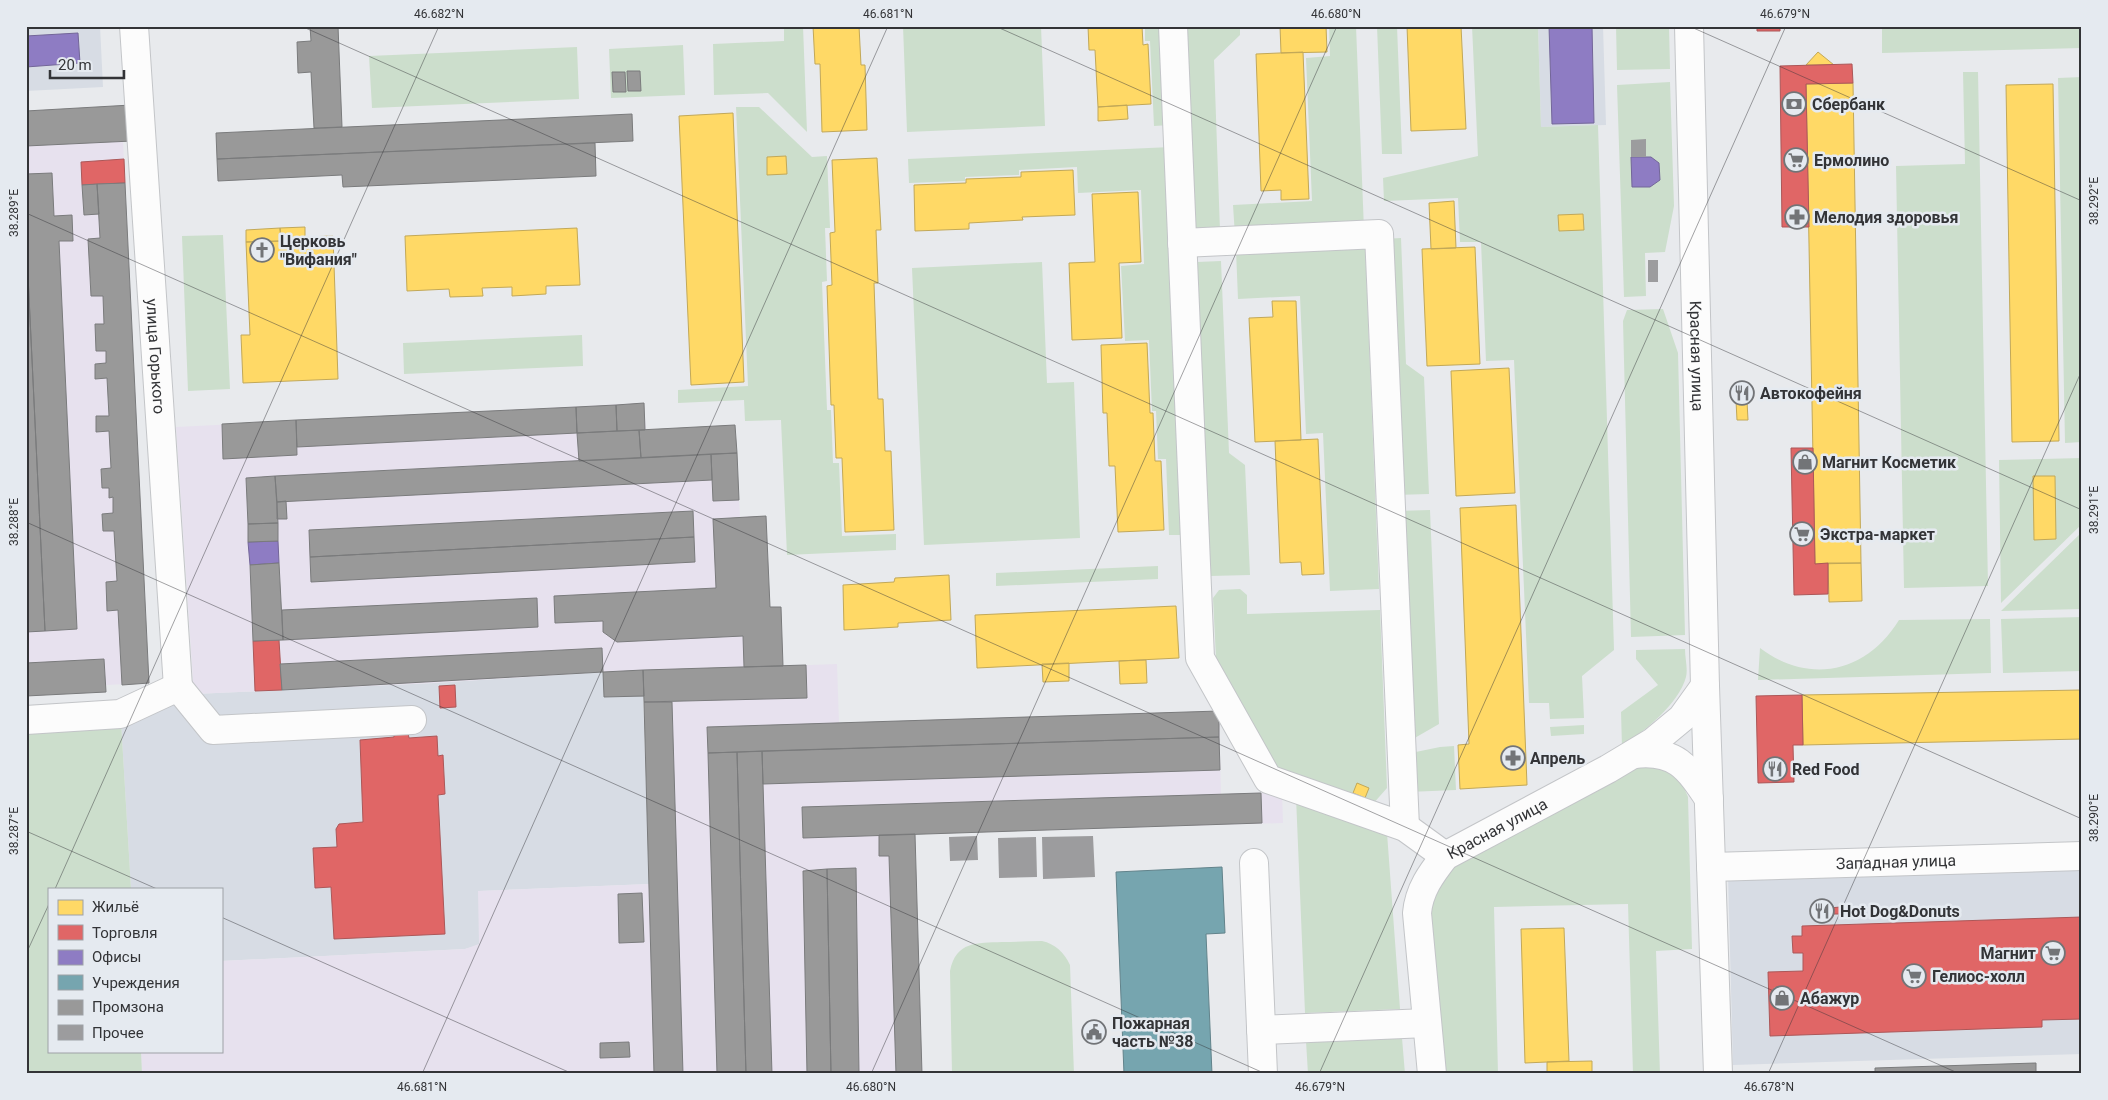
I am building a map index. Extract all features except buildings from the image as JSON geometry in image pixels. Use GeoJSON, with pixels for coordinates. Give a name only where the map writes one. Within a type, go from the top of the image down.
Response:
{"type":"FeatureCollection","features":[{"type":"Feature","properties":{"kind":"street","name":"улица Горького"},"geometry":{"type":"LineString","coordinates":[[134,26],[178,687]]}},
{"type":"Feature","properties":{"kind":"street"},"geometry":{"type":"LineString","coordinates":[[1173,26],[1200,658],[1268,779],[1405,827],[1446,856]]}},
{"type":"Feature","properties":{"kind":"street","name":"Красная улица"},"geometry":{"type":"LineString","coordinates":[[1688,26],[1705,686],[1718,1074]]}},
{"type":"Feature","properties":{"kind":"street"},"geometry":{"type":"LineString","coordinates":[[1182,242],[1379,234],[1405,827]]}},
{"type":"Feature","properties":{"kind":"street","name":"Красная улица"},"geometry":{"type":"LineString","coordinates":[[1432,1074],[1418,903],[1428,879],[1446,856],[1634,754],[1670,730],[1682,718],[1705,686]]}},
{"type":"Feature","properties":{"kind":"street"},"geometry":{"type":"LineString","coordinates":[[26,720],[120,714],[178,687],[213,730],[412,720]]}},
{"type":"Feature","properties":{"kind":"street"},"geometry":{"type":"LineString","coordinates":[[1634,754],[1662,754],[1678,762],[1694,776],[1709,799]]}},
{"type":"Feature","properties":{"kind":"street","name":"Западная улица"},"geometry":{"type":"LineString","coordinates":[[1711,867],[2082,856]]}},
{"type":"Feature","properties":{"kind":"street"},"geometry":{"type":"LineString","coordinates":[[1254,863],[1263,1074]]}},
{"type":"Feature","properties":{"kind":"street"},"geometry":{"type":"LineString","coordinates":[[1261,1030],[1427,1023]]}},
{"type":"Feature","properties":{"kind":"shaded area"},"geometry":{"type":"Polygon","coordinates":[[[26,26],[100,26],[103,87],[26,91],[26,26]]]}},
{"type":"Feature","properties":{"kind":"shaded area"},"geometry":{"type":"Polygon","coordinates":[[[1538,26],[1603,26],[1606,125],[1541,127],[1538,26]]]}},
{"type":"Feature","properties":{"kind":"shaded area"},"geometry":{"type":"Polygon","coordinates":[[[131,105],[132,141],[123,142],[149,683],[106,685],[106,692],[26,696],[26,111],[131,105]]]}},
{"type":"Feature","properties":{"kind":"shaded area"},"geometry":{"type":"Polygon","coordinates":[[[644,403],[646,430],[735,425],[740,517],[766,516],[770,607],[781,607],[783,666],[837,664],[839,723],[1219,711],[1221,794],[1282,792],[1283,823],[915,834],[922,1074],[142,1074],[141,1052],[222,1052],[222,961],[465,949],[479,944],[478,891],[649,884],[644,692],[643,695],[604,697],[603,672],[434,683],[194,694],[176,427],[644,403]]]}},
{"type":"Feature","properties":{"kind":"shaded area"},"geometry":{"type":"Polygon","coordinates":[[[603,672],[643,695],[649,884],[479,891],[479,945],[465,949],[222,961],[222,888],[131,888],[121,721],[194,694],[434,683],[603,672]]]}},
{"type":"Feature","properties":{"kind":"shaded area"},"geometry":{"type":"Polygon","coordinates":[[[2082,863],[2082,1054],[1733,1065],[1728,875],[2082,863]]]}},
{"type":"Feature","properties":{"kind":"green space"},"geometry":{"type":"Polygon","coordinates":[[[784,26],[803,26],[807,132],[768,93],[714,95],[713,44],[784,41],[784,26]]]}},
{"type":"Feature","properties":{"kind":"green space"},"geometry":{"type":"Polygon","coordinates":[[[903,26],[1041,26],[1045,126],[907,132],[903,26]]]}},
{"type":"Feature","properties":{"kind":"green space"},"geometry":{"type":"Polygon","coordinates":[[[1145,26],[1166,26],[1170,125],[1154,126],[1150,41],[1145,41],[1145,26]]]}},
{"type":"Feature","properties":{"kind":"green space"},"geometry":{"type":"Polygon","coordinates":[[[1187,26],[1240,26],[1240,35],[1214,60],[1220,231],[1196,232],[1187,26]]]}},
{"type":"Feature","properties":{"kind":"green space"},"geometry":{"type":"Polygon","coordinates":[[[1329,26],[1356,26],[1364,230],[1235,236],[1233,205],[1312,201],[1306,58],[1330,56],[1329,26]]]}},
{"type":"Feature","properties":{"kind":"green space"},"geometry":{"type":"Polygon","coordinates":[[[1377,26],[1397,26],[1402,154],[1382,154],[1377,26]]]}},
{"type":"Feature","properties":{"kind":"green space"},"geometry":{"type":"Polygon","coordinates":[[[1472,26],[1538,26],[1541,127],[1598,125],[1614,650],[1582,676],[1584,718],[1550,719],[1549,703],[1529,703],[1514,360],[1486,361],[1481,242],[1460,242],[1458,198],[1384,201],[1383,178],[1478,156],[1472,26]]]}},
{"type":"Feature","properties":{"kind":"green space"},"geometry":{"type":"Polygon","coordinates":[[[1616,26],[1669,26],[1670,69],[1617,70],[1616,26]]]}},
{"type":"Feature","properties":{"kind":"green space"},"geometry":{"type":"Polygon","coordinates":[[[1882,26],[2082,26],[2082,48],[1882,53],[1882,26]]]}},
{"type":"Feature","properties":{"kind":"green space"},"geometry":{"type":"Polygon","coordinates":[[[683,45],[685,95],[611,98],[609,49],[683,45]]]}},
{"type":"Feature","properties":{"kind":"green space"},"geometry":{"type":"Polygon","coordinates":[[[577,47],[579,99],[372,108],[369,56],[577,47]]]}},
{"type":"Feature","properties":{"kind":"green space"},"geometry":{"type":"Polygon","coordinates":[[[1963,72],[1978,72],[1988,586],[1904,588],[1896,166],[1965,164],[1963,72]]]}},
{"type":"Feature","properties":{"kind":"green space"},"geometry":{"type":"Polygon","coordinates":[[[2082,77],[2082,442],[2065,443],[2058,78],[2082,77]]]}},
{"type":"Feature","properties":{"kind":"green space"},"geometry":{"type":"Polygon","coordinates":[[[1670,82],[1674,206],[1665,252],[1645,253],[1646,296],[1624,297],[1617,85],[1670,82]]]}},
{"type":"Feature","properties":{"kind":"green space"},"geometry":{"type":"Polygon","coordinates":[[[736,107],[759,107],[812,157],[827,156],[830,228],[825,228],[827,281],[822,282],[827,410],[831,410],[833,463],[839,463],[842,536],[896,534],[896,550],[787,555],[781,420],[745,421],[744,400],[678,403],[678,390],[748,386],[736,107]]]}},
{"type":"Feature","properties":{"kind":"green space"},"geometry":{"type":"Polygon","coordinates":[[[1171,147],[1187,535],[1169,535],[1166,459],[1158,459],[1156,411],[1152,411],[1149,340],[1125,341],[1121,266],[1144,264],[1141,190],[1078,193],[1077,167],[1019,170],[1019,175],[965,177],[965,181],[909,183],[908,159],[1171,147]]]}},
{"type":"Feature","properties":{"kind":"green space"},"geometry":{"type":"Polygon","coordinates":[[[223,235],[230,389],[188,391],[182,236],[223,235]]]}},
{"type":"Feature","properties":{"kind":"green space"},"geometry":{"type":"Polygon","coordinates":[[[1401,238],[1406,364],[1424,377],[1429,494],[1395,495],[1384,239],[1401,238]]]}},
{"type":"Feature","properties":{"kind":"green space"},"geometry":{"type":"Polygon","coordinates":[[[1365,244],[1379,589],[1330,591],[1323,433],[1306,434],[1300,296],[1238,299],[1236,250],[1365,244]]]}},
{"type":"Feature","properties":{"kind":"green space"},"geometry":{"type":"Polygon","coordinates":[[[1221,261],[1229,453],[1245,465],[1250,575],[1210,576],[1197,262],[1221,261]]]}},
{"type":"Feature","properties":{"kind":"green space"},"geometry":{"type":"Polygon","coordinates":[[[1042,262],[1047,383],[1074,382],[1080,538],[924,545],[912,268],[1042,262]]]}},
{"type":"Feature","properties":{"kind":"green space"},"geometry":{"type":"Polygon","coordinates":[[[1663,309],[1678,353],[1685,635],[1631,637],[1623,321],[1627,310],[1663,309]]]}},
{"type":"Feature","properties":{"kind":"green space"},"geometry":{"type":"Polygon","coordinates":[[[582,335],[583,366],[404,374],[403,343],[582,335]]]}},
{"type":"Feature","properties":{"kind":"green space"},"geometry":{"type":"Polygon","coordinates":[[[2082,458],[2082,524],[2001,603],[1999,460],[2082,458]]]}},
{"type":"Feature","properties":{"kind":"green space"},"geometry":{"type":"Polygon","coordinates":[[[1430,510],[1439,724],[1406,743],[1396,511],[1430,510]]]}},
{"type":"Feature","properties":{"kind":"green space"},"geometry":{"type":"Polygon","coordinates":[[[2082,532],[2082,609],[2001,611],[2082,532]]]}},
{"type":"Feature","properties":{"kind":"green space"},"geometry":{"type":"Polygon","coordinates":[[[1158,566],[1158,579],[996,586],[996,573],[1158,566]]]}},
{"type":"Feature","properties":{"kind":"green space"},"geometry":{"type":"Polygon","coordinates":[[[1240,589],[1247,595],[1247,614],[1380,610],[1387,788],[1372,805],[1276,768],[1216,658],[1213,598],[1219,590],[1240,589]]]}},
{"type":"Feature","properties":{"kind":"green space"},"geometry":{"type":"Polygon","coordinates":[[[2082,617],[2082,671],[2003,673],[2001,619],[2082,617]]]}},
{"type":"Feature","properties":{"kind":"green space"},"geometry":{"type":"Polygon","coordinates":[[[1990,619],[1991,673],[1758,680],[1760,648],[1779,660],[1798,667],[1818,670],[1836,668],[1854,662],[1871,652],[1886,638],[1899,620],[1990,619]]]}},
{"type":"Feature","properties":{"kind":"green space"},"geometry":{"type":"Polygon","coordinates":[[[1685,649],[1686,677],[1676,697],[1660,716],[1622,747],[1621,712],[1658,685],[1636,659],[1636,650],[1685,649]]]}},
{"type":"Feature","properties":{"kind":"green space"},"geometry":{"type":"Polygon","coordinates":[[[121,721],[131,888],[48,888],[48,1052],[141,1052],[142,1074],[26,1074],[26,726],[121,721]]]}},
{"type":"Feature","properties":{"kind":"green space"},"geometry":{"type":"Polygon","coordinates":[[[1584,725],[1584,734],[1551,736],[1550,727],[1584,725]]]}},
{"type":"Feature","properties":{"kind":"green space"},"geometry":{"type":"Polygon","coordinates":[[[1454,746],[1456,790],[1408,792],[1406,754],[1454,746]]]}},
{"type":"Feature","properties":{"kind":"green space"},"geometry":{"type":"Polygon","coordinates":[[[1635,765],[1661,765],[1682,783],[1688,797],[1692,949],[1656,951],[1660,1074],[1633,1074],[1628,904],[1494,907],[1498,1074],[1443,1074],[1429,897],[1451,866],[1635,765]]]}},
{"type":"Feature","properties":{"kind":"green space"},"geometry":{"type":"Polygon","coordinates":[[[1296,797],[1387,833],[1400,1009],[1305,1013],[1296,797]]]}},
{"type":"Feature","properties":{"kind":"green space"},"geometry":{"type":"Polygon","coordinates":[[[1042,941],[1059,949],[1070,965],[1074,1074],[952,1074],[950,971],[957,954],[962,949],[976,944],[1042,941]]]}},
{"type":"Feature","properties":{"kind":"green space"},"geometry":{"type":"Polygon","coordinates":[[[1402,1038],[1405,1074],[1308,1074],[1306,1041],[1402,1038]]]}},
{"type":"Feature","properties":{"kind":"place","name":"Сбербанк"},"geometry":{"type":"Point","coordinates":[1794,104]}},
{"type":"Feature","properties":{"kind":"place","name":"Ермолино"},"geometry":{"type":"Point","coordinates":[1796,160]}},
{"type":"Feature","properties":{"kind":"place","name":"Мелодия здоровья"},"geometry":{"type":"Point","coordinates":[1797,217]}},
{"type":"Feature","properties":{"kind":"place","name":"Церковь \"Вифания\""},"geometry":{"type":"Point","coordinates":[262,250]}},
{"type":"Feature","properties":{"kind":"place","name":"Автокофейня"},"geometry":{"type":"Point","coordinates":[1742,393]}},
{"type":"Feature","properties":{"kind":"place","name":"Магнит Косметик"},"geometry":{"type":"Point","coordinates":[1805,462]}},
{"type":"Feature","properties":{"kind":"place","name":"Экстра-маркет"},"geometry":{"type":"Point","coordinates":[1802,534]}},
{"type":"Feature","properties":{"kind":"place","name":"Апрель"},"geometry":{"type":"Point","coordinates":[1513,758]}},
{"type":"Feature","properties":{"kind":"place","name":"Red Food"},"geometry":{"type":"Point","coordinates":[1775,769]}},
{"type":"Feature","properties":{"kind":"place","name":"Hot Dog&Donuts"},"geometry":{"type":"Point","coordinates":[1822,911]}},
{"type":"Feature","properties":{"kind":"place","name":"Магнит"},"geometry":{"type":"Point","coordinates":[2053,953]}},
{"type":"Feature","properties":{"kind":"place","name":"Гелиос-холл"},"geometry":{"type":"Point","coordinates":[1914,976]}},
{"type":"Feature","properties":{"kind":"place","name":"Абажур"},"geometry":{"type":"Point","coordinates":[1782,998]}},
{"type":"Feature","properties":{"kind":"place","name":"Пожарная часть №38"},"geometry":{"type":"Point","coordinates":[1094,1032]}}]}
